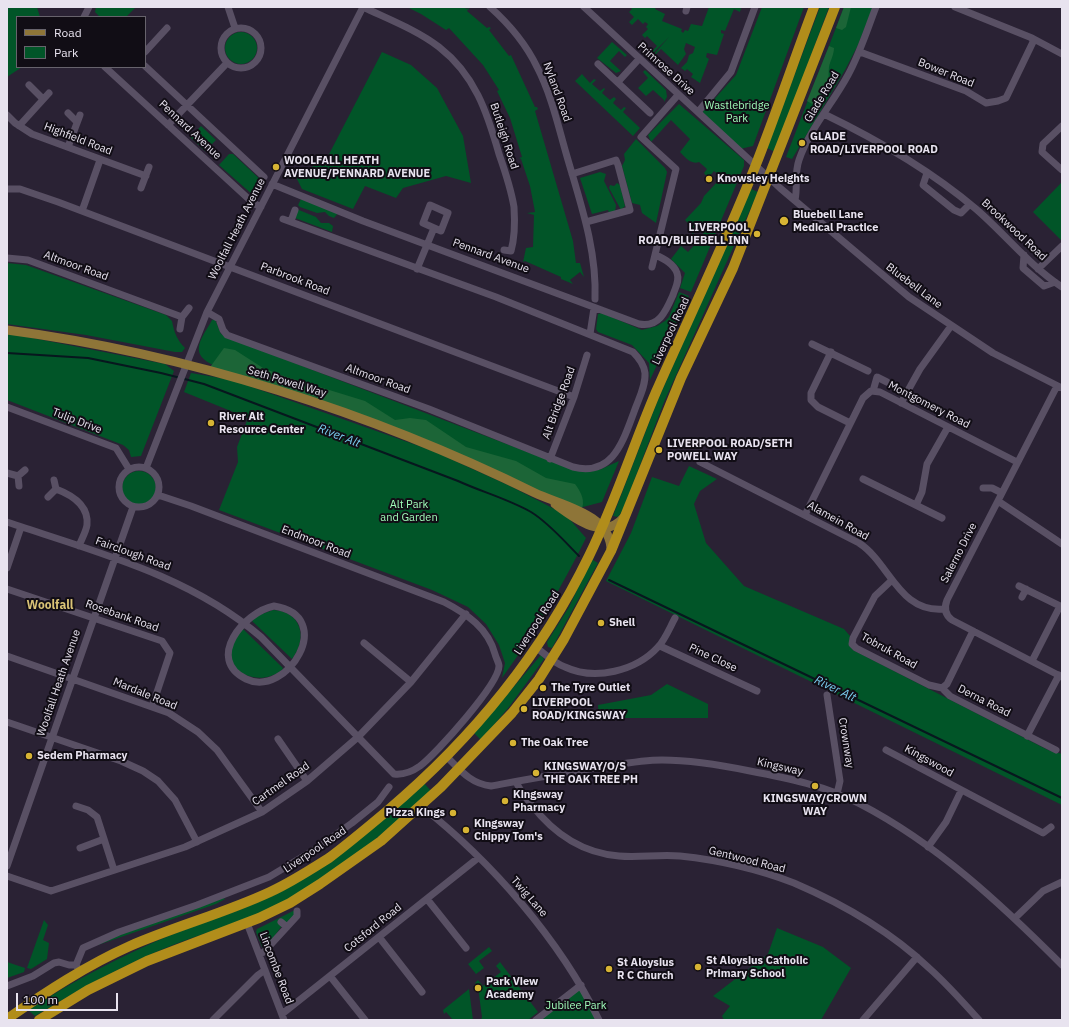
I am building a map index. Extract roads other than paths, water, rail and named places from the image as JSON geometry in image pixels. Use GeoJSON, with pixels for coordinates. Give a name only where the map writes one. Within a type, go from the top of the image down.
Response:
{"type":"FeatureCollection","features":[{"type":"Feature","properties":{"kind":"highway","name":"Liverpool Road"},"geometry":{"type":"LineString","coordinates":[[7,1019],[78,968],[127,947],[245,903],[273,891],[296,878],[329,857],[356,837],[405,796],[479,722],[537,648],[575,584],[603,528],[657,390],[702,292],[756,165],[814,7]]}},
{"type":"Feature","properties":{"kind":"highway"},"geometry":{"type":"LineString","coordinates":[[39,1020],[88,990],[147,961],[247,923],[278,909],[320,884],[381,841],[421,806],[459,769],[512,713],[539,679],[552,660],[611,551],[628,512],[661,426],[700,338],[724,290],[770,178],[835,7]]}},
{"type":"Feature","properties":{"kind":"main road","name":"Seth Powell Way"},"geometry":{"type":"LineString","coordinates":[[7,330],[60,338],[185,365],[266,388],[351,415],[460,458],[548,499],[583,523],[603,528]]}},
{"type":"Feature","properties":{"kind":"main road"},"geometry":{"type":"LineString","coordinates":[[611,551],[609,536],[603,528],[615,525],[628,512]]}},
{"type":"Feature","properties":{"kind":"street"},"geometry":{"type":"LineString","coordinates":[[228,7],[235,28]]}},
{"type":"Feature","properties":{"kind":"street","name":"Woolfall Heath Avenue"},"geometry":{"type":"LineString","coordinates":[[146,468],[207,312],[363,7]]}},
{"type":"Feature","properties":{"kind":"street","name":"Butleigh Road"},"geometry":{"type":"LineString","coordinates":[[363,7],[424,37],[438,46],[456,62],[475,88],[486,111],[514,207],[513,244],[511,252],[504,250]]}},
{"type":"Feature","properties":{"kind":"street","name":"Nyland Road"},"geometry":{"type":"LineString","coordinates":[[490,7],[513,31],[536,66],[546,88],[586,222],[595,266],[595,299]]}},
{"type":"Feature","properties":{"kind":"street","name":"Primrose Drive"},"geometry":{"type":"LineString","coordinates":[[584,7],[770,178]]}},
{"type":"Feature","properties":{"kind":"street"},"geometry":{"type":"LineString","coordinates":[[698,112],[731,72],[755,7]]}},
{"type":"Feature","properties":{"kind":"street","name":"Glade Road"},"geometry":{"type":"LineString","coordinates":[[795,200],[797,192],[796,170],[799,160],[860,52],[876,7]]}},
{"type":"Feature","properties":{"kind":"street"},"geometry":{"type":"LineString","coordinates":[[956,7],[1032,38],[1062,54]]}},
{"type":"Feature","properties":{"kind":"street"},"geometry":{"type":"LineString","coordinates":[[241,27],[254,32],[261,43],[261,49],[256,61],[251,66],[239,68],[227,63],[221,52],[222,40],[225,35],[235,28],[241,27]]}},
{"type":"Feature","properties":{"kind":"street"},"geometry":{"type":"LineString","coordinates":[[146,51],[168,28]]}},
{"type":"Feature","properties":{"kind":"street","name":"Bower Road"},"geometry":{"type":"LineString","coordinates":[[860,52],[966,91],[986,103],[998,102],[1006,98],[1033,42],[1032,38]]}},
{"type":"Feature","properties":{"kind":"street"},"geometry":{"type":"LineString","coordinates":[[618,82],[639,59]]}},
{"type":"Feature","properties":{"kind":"street"},"geometry":{"type":"LineString","coordinates":[[168,125],[227,63]]}},
{"type":"Feature","properties":{"kind":"street"},"geometry":{"type":"LineString","coordinates":[[598,64],[650,113]]}},
{"type":"Feature","properties":{"kind":"street","name":"Pennard Avenue"},"geometry":{"type":"LineString","coordinates":[[146,67],[264,177]]}},
{"type":"Feature","properties":{"kind":"street","name":"Pennard Avenue"},"geometry":{"type":"LineString","coordinates":[[106,68],[253,203],[261,207]]}},
{"type":"Feature","properties":{"kind":"street"},"geometry":{"type":"LineString","coordinates":[[29,85],[43,99]]}},
{"type":"Feature","properties":{"kind":"street"},"geometry":{"type":"LineString","coordinates":[[19,126],[49,93]]}},
{"type":"Feature","properties":{"kind":"street"},"geometry":{"type":"LineString","coordinates":[[652,267],[676,169],[641,137],[678,94]]}},
{"type":"Feature","properties":{"kind":"street"},"geometry":{"type":"LineString","coordinates":[[68,113],[78,119],[68,147]]}},
{"type":"Feature","properties":{"kind":"street","name":"Brookwood Road"},"geometry":{"type":"LineString","coordinates":[[824,114],[884,144],[970,204],[1038,269],[1062,287]]}},
{"type":"Feature","properties":{"kind":"street","name":"Highfield Road"},"geometry":{"type":"LineString","coordinates":[[7,115],[19,126],[32,134],[146,176]]}},
{"type":"Feature","properties":{"kind":"street"},"geometry":{"type":"LineString","coordinates":[[1062,126],[1043,144],[1042,152],[1062,170]]}},
{"type":"Feature","properties":{"kind":"street"},"geometry":{"type":"LineString","coordinates":[[82,211],[100,160]]}},
{"type":"Feature","properties":{"kind":"street"},"geometry":{"type":"LineString","coordinates":[[572,174],[616,160],[618,165],[630,210],[586,222]]}},
{"type":"Feature","properties":{"kind":"street"},"geometry":{"type":"LineString","coordinates":[[141,188],[149,167]]}},
{"type":"Feature","properties":{"kind":"street","name":"Brookwood Road"},"geometry":{"type":"LineString","coordinates":[[927,173],[923,185],[954,210],[961,213],[970,204]]}},
{"type":"Feature","properties":{"kind":"street","name":"Bluebell Lane"},"geometry":{"type":"LineString","coordinates":[[770,178],[886,279],[909,297],[1004,359],[1059,387]]}},
{"type":"Feature","properties":{"kind":"street","name":"Pennard Avenue"},"geometry":{"type":"LineString","coordinates":[[272,184],[638,324],[650,325],[662,317],[666,312],[678,278],[678,274],[672,267],[656,255]]}},
{"type":"Feature","properties":{"kind":"street","name":"Parbrook Road"},"geometry":{"type":"LineString","coordinates":[[7,189],[33,193],[230,266],[574,397]]}},
{"type":"Feature","properties":{"kind":"street"},"geometry":{"type":"LineString","coordinates":[[295,210],[287,220],[590,334],[594,308]]}},
{"type":"Feature","properties":{"kind":"street"},"geometry":{"type":"LineString","coordinates":[[417,269],[426,244],[434,228]]}},
{"type":"Feature","properties":{"kind":"street"},"geometry":{"type":"LineString","coordinates":[[1038,269],[1062,246]]}},
{"type":"Feature","properties":{"kind":"street"},"geometry":{"type":"LineString","coordinates":[[1024,254],[1023,268],[1044,286],[1055,282]]}},
{"type":"Feature","properties":{"kind":"street","name":"Altmoor Road"},"geometry":{"type":"LineString","coordinates":[[7,258],[28,260],[182,317]]}},
{"type":"Feature","properties":{"kind":"street"},"geometry":{"type":"LineString","coordinates":[[180,329],[182,317],[189,308]]}},
{"type":"Feature","properties":{"kind":"street","name":"Altmoor Road"},"geometry":{"type":"LineString","coordinates":[[207,312],[219,318],[222,330],[227,335],[429,409],[550,459]]}},
{"type":"Feature","properties":{"kind":"street"},"geometry":{"type":"LineString","coordinates":[[902,403],[920,369],[952,326]]}},
{"type":"Feature","properties":{"kind":"street","name":"Liverpool Road"},"geometry":{"type":"LineString","coordinates":[[550,459],[580,468],[597,466],[608,461],[620,446],[644,386],[643,367],[633,352],[590,334]]}},
{"type":"Feature","properties":{"kind":"street"},"geometry":{"type":"LineString","coordinates":[[812,344],[868,371]]}},
{"type":"Feature","properties":{"kind":"street"},"geometry":{"type":"LineString","coordinates":[[831,352],[810,395],[812,402],[818,407],[850,423]]}},
{"type":"Feature","properties":{"kind":"street","name":"Alt Bridge Road"},"geometry":{"type":"LineString","coordinates":[[550,459],[574,397],[587,355]]}},
{"type":"Feature","properties":{"kind":"street"},"geometry":{"type":"LineString","coordinates":[[873,391],[877,377],[887,382]]}},
{"type":"Feature","properties":{"kind":"street","name":"Salerno Drive"},"geometry":{"type":"LineString","coordinates":[[945,608],[947,600],[1017,462],[1059,387]]}},
{"type":"Feature","properties":{"kind":"street","name":"Montgomery Road"},"geometry":{"type":"LineString","coordinates":[[805,515],[864,396],[873,391],[880,392],[1017,462]]}},
{"type":"Feature","properties":{"kind":"street","name":"Tulip Drive"},"geometry":{"type":"LineString","coordinates":[[7,407],[116,448],[130,469]]}},
{"type":"Feature","properties":{"kind":"street"},"geometry":{"type":"LineString","coordinates":[[916,505],[922,492],[927,464],[948,427]]}},
{"type":"Feature","properties":{"kind":"street","name":"Alamein Road"},"geometry":{"type":"LineString","coordinates":[[703,473],[704,464],[862,545],[902,592],[911,600],[930,609],[945,608]]}},
{"type":"Feature","properties":{"kind":"street"},"geometry":{"type":"LineString","coordinates":[[136,467],[146,468],[156,476],[159,482],[158,495],[145,507],[133,507],[122,498],[119,492],[121,478],[130,469],[136,467]]}},
{"type":"Feature","properties":{"kind":"street"},"geometry":{"type":"LineString","coordinates":[[18,486],[18,476],[25,470]]}},
{"type":"Feature","properties":{"kind":"street"},"geometry":{"type":"LineString","coordinates":[[7,472],[18,476]]}},
{"type":"Feature","properties":{"kind":"street"},"geometry":{"type":"LineString","coordinates":[[863,479],[942,518]]}},
{"type":"Feature","properties":{"kind":"street"},"geometry":{"type":"LineString","coordinates":[[54,480],[56,489]]}},
{"type":"Feature","properties":{"kind":"street"},"geometry":{"type":"LineString","coordinates":[[983,488],[992,488],[1002,493]]}},
{"type":"Feature","properties":{"kind":"street"},"geometry":{"type":"LineString","coordinates":[[48,497],[56,489]]}},
{"type":"Feature","properties":{"kind":"street"},"geometry":{"type":"LineString","coordinates":[[56,489],[71,495],[83,507],[87,525],[79,546]]}},
{"type":"Feature","properties":{"kind":"street","name":"Endmoor Road"},"geometry":{"type":"LineString","coordinates":[[158,495],[191,506],[444,602],[466,614]]}},
{"type":"Feature","properties":{"kind":"street"},"geometry":{"type":"LineString","coordinates":[[998,501],[1062,544]]}},
{"type":"Feature","properties":{"kind":"street","name":"Woolfall Heath Avenue"},"geometry":{"type":"LineString","coordinates":[[7,866],[71,679],[133,507]]}},
{"type":"Feature","properties":{"kind":"street","name":"Fairclough Road"},"geometry":{"type":"LineString","coordinates":[[7,522],[79,546],[182,585],[215,602],[244,622],[290,666],[394,774],[401,775],[420,766],[462,722],[489,690],[495,678],[499,667],[493,645],[482,628],[466,614]]}},
{"type":"Feature","properties":{"kind":"street"},"geometry":{"type":"LineString","coordinates":[[7,568],[21,527]]}},
{"type":"Feature","properties":{"kind":"street","name":"Tobruk Road"},"geometry":{"type":"LineString","coordinates":[[892,580],[875,596],[853,638],[852,644],[855,647],[929,685],[942,688]]}},
{"type":"Feature","properties":{"kind":"street"},"geometry":{"type":"LineString","coordinates":[[1019,586],[1061,607],[1032,661]]}},
{"type":"Feature","properties":{"kind":"street","name":"Rosebank Road"},"geometry":{"type":"LineString","coordinates":[[7,588],[162,641],[170,653],[152,707]]}},
{"type":"Feature","properties":{"kind":"street"},"geometry":{"type":"LineString","coordinates":[[1022,598],[1026,590]]}},
{"type":"Feature","properties":{"kind":"street"},"geometry":{"type":"LineString","coordinates":[[281,607],[293,613],[301,622],[305,641],[301,653],[290,666],[278,676],[263,682],[248,680],[236,672],[229,658],[229,649],[234,635],[244,622],[254,614],[267,608],[281,607]]}},
{"type":"Feature","properties":{"kind":"street"},"geometry":{"type":"LineString","coordinates":[[945,608],[950,619],[1060,676],[1027,736]]}},
{"type":"Feature","properties":{"kind":"street","name":"Cartmel Road"},"geometry":{"type":"LineString","coordinates":[[7,876],[51,891],[197,842],[262,812],[307,781],[358,737],[410,682],[466,614]]}},
{"type":"Feature","properties":{"kind":"street"},"geometry":{"type":"LineString","coordinates":[[537,648],[552,660],[566,668],[576,671],[604,673],[630,666],[650,655],[660,646],[675,618]]}},
{"type":"Feature","properties":{"kind":"street","name":"Derna Road"},"geometry":{"type":"LineString","coordinates":[[973,631],[946,684],[942,688],[950,696],[1056,750]]}},
{"type":"Feature","properties":{"kind":"street"},"geometry":{"type":"LineString","coordinates":[[364,643],[410,682]]}},
{"type":"Feature","properties":{"kind":"street","name":"Pine Close"},"geometry":{"type":"LineString","coordinates":[[660,646],[757,691]]}},
{"type":"Feature","properties":{"kind":"street","name":"Mardale Road"},"geometry":{"type":"LineString","coordinates":[[7,656],[169,714],[198,732],[212,746],[231,768],[262,812]]}},
{"type":"Feature","properties":{"kind":"street","name":"Crownway"},"geometry":{"type":"LineString","coordinates":[[827,695],[840,781],[837,794]]}},
{"type":"Feature","properties":{"kind":"street"},"geometry":{"type":"LineString","coordinates":[[7,722],[121,761],[143,771],[158,781],[178,804],[197,842]]}},
{"type":"Feature","properties":{"kind":"street"},"geometry":{"type":"LineString","coordinates":[[278,739],[307,781]]}},
{"type":"Feature","properties":{"kind":"street","name":"Kingswood"},"geometry":{"type":"LineString","coordinates":[[886,750],[1042,833],[1051,827]]}},
{"type":"Feature","properties":{"kind":"street","name":"Kingsway"},"geometry":{"type":"LineString","coordinates":[[446,756],[471,780],[483,785],[491,786],[627,763],[662,760],[692,761],[753,772],[791,780],[837,794],[859,803],[928,847],[1015,918],[1062,964]]}},
{"type":"Feature","properties":{"kind":"street","name":"Gentwood Road"},"geometry":{"type":"LineString","coordinates":[[516,782],[522,792],[548,824],[580,846],[600,853],[617,856],[670,855],[722,863],[770,875],[818,894],[855,913],[917,957],[942,980],[979,1020]]}},
{"type":"Feature","properties":{"kind":"street"},"geometry":{"type":"LineString","coordinates":[[7,986],[33,976],[54,963],[59,962],[78,968],[81,951],[89,945],[260,881],[288,867],[352,824],[378,802],[389,787]]}},
{"type":"Feature","properties":{"kind":"street","name":"Kingswood"},"geometry":{"type":"LineString","coordinates":[[928,847],[946,822],[961,791]]}},
{"type":"Feature","properties":{"kind":"street"},"geometry":{"type":"LineString","coordinates":[[76,806],[88,810],[96,817],[114,870]]}},
{"type":"Feature","properties":{"kind":"street","name":"Twig Lane"},"geometry":{"type":"LineString","coordinates":[[421,806],[478,858],[534,918],[581,985],[599,1020]]}},
{"type":"Feature","properties":{"kind":"street"},"geometry":{"type":"LineString","coordinates":[[80,848],[104,839]]}},
{"type":"Feature","properties":{"kind":"street","name":"Cotsford Road"},"geometry":{"type":"LineString","coordinates":[[283,1017],[330,976],[478,858]]}},
{"type":"Feature","properties":{"kind":"street"},"geometry":{"type":"LineString","coordinates":[[1015,918],[1043,891],[1062,882]]}},
{"type":"Feature","properties":{"kind":"street"},"geometry":{"type":"LineString","coordinates":[[427,899],[466,948]]}},
{"type":"Feature","properties":{"kind":"street"},"geometry":{"type":"LineString","coordinates":[[259,954],[264,952],[287,928],[297,916],[297,911]]}},
{"type":"Feature","properties":{"kind":"street"},"geometry":{"type":"LineString","coordinates":[[281,922],[287,928]]}},
{"type":"Feature","properties":{"kind":"street","name":"Lincombe Road"},"geometry":{"type":"LineString","coordinates":[[247,923],[283,1017]]}},
{"type":"Feature","properties":{"kind":"street"},"geometry":{"type":"LineString","coordinates":[[379,937],[422,992]]}},
{"type":"Feature","properties":{"kind":"street"},"geometry":{"type":"LineString","coordinates":[[863,1020],[917,957]]}},
{"type":"Feature","properties":{"kind":"street"},"geometry":{"type":"LineString","coordinates":[[213,1020],[258,975],[265,970]]}},
{"type":"Feature","properties":{"kind":"street"},"geometry":{"type":"LineString","coordinates":[[330,976],[365,1020]]}},
{"type":"Feature","properties":{"kind":"street"},"geometry":{"type":"LineString","coordinates":[[536,1020],[581,985]]}},
{"type":"Feature","properties":{"kind":"waterway","name":"River Alt"},"geometry":{"type":"LineString","coordinates":[[7,353],[88,358],[161,373],[204,384],[513,503],[531,512],[544,521],[579,556]]}},
{"type":"Feature","properties":{"kind":"waterway","name":"River Alt"},"geometry":{"type":"LineString","coordinates":[[609,580],[1062,798]]}},
{"type":"Feature","properties":{"kind":"place","name":"GLADE ROAD/LIVERPOOL ROAD"},"geometry":{"type":"Point","coordinates":[802,143]}},
{"type":"Feature","properties":{"kind":"place","name":"WOOLFALL HEATH AVENUE/PENNARD AVENUE"},"geometry":{"type":"Point","coordinates":[276,167]}},
{"type":"Feature","properties":{"kind":"place","name":"Knowsley Heights"},"geometry":{"type":"Point","coordinates":[709,179]}},
{"type":"Feature","properties":{"kind":"place","name":"Bluebell Lane Medical Practice"},"geometry":{"type":"Point","coordinates":[784,221]}},
{"type":"Feature","properties":{"kind":"place","name":"LIVERPOOL ROAD/BLUEBELL INN"},"geometry":{"type":"Point","coordinates":[757,234]}},
{"type":"Feature","properties":{"kind":"place","name":"River Alt Resource Center"},"geometry":{"type":"Point","coordinates":[211,423]}},
{"type":"Feature","properties":{"kind":"place","name":"LIVERPOOL ROAD/SETH POWELL WAY"},"geometry":{"type":"Point","coordinates":[659,450]}},
{"type":"Feature","properties":{"kind":"place","name":"Shell"},"geometry":{"type":"Point","coordinates":[601,623]}},
{"type":"Feature","properties":{"kind":"place","name":"The Tyre Outlet"},"geometry":{"type":"Point","coordinates":[543,688]}},
{"type":"Feature","properties":{"kind":"place","name":"LIVERPOOL ROAD/KINGSWAY"},"geometry":{"type":"Point","coordinates":[524,709]}},
{"type":"Feature","properties":{"kind":"place","name":"The Oak Tree"},"geometry":{"type":"Point","coordinates":[513,743]}},
{"type":"Feature","properties":{"kind":"place","name":"Sedem Pharmacy"},"geometry":{"type":"Point","coordinates":[29,756]}},
{"type":"Feature","properties":{"kind":"place","name":"KINGSWAY/O/S THE OAK TREE PH"},"geometry":{"type":"Point","coordinates":[536,773]}},
{"type":"Feature","properties":{"kind":"place","name":"KINGSWAY/CROWN WAY"},"geometry":{"type":"Point","coordinates":[815,786]}},
{"type":"Feature","properties":{"kind":"place","name":"Kingsway Pharmacy"},"geometry":{"type":"Point","coordinates":[505,801]}},
{"type":"Feature","properties":{"kind":"place","name":"Pizza Kings"},"geometry":{"type":"Point","coordinates":[453,813]}},
{"type":"Feature","properties":{"kind":"place","name":"Kingsway Chippy Tom's"},"geometry":{"type":"Point","coordinates":[466,830]}},
{"type":"Feature","properties":{"kind":"place","name":"St Aloysius Catholic Primary School"},"geometry":{"type":"Point","coordinates":[698,967]}},
{"type":"Feature","properties":{"kind":"place","name":"St Aloysius R C Church"},"geometry":{"type":"Point","coordinates":[609,969]}},
{"type":"Feature","properties":{"kind":"place","name":"Park View Academy"},"geometry":{"type":"Point","coordinates":[478,988]}},
{"type":"Feature","properties":{"kind":"district","name":"Woolfall"},"geometry":{"type":"Point","coordinates":[50,606]}},
{"type":"Feature","properties":{"kind":"park label","name":"Wastlebridge Park"},"geometry":{"type":"Point","coordinates":[737,112]}},
{"type":"Feature","properties":{"kind":"park label","name":"Alt Park and Garden"},"geometry":{"type":"Point","coordinates":[409,511]}},
{"type":"Feature","properties":{"kind":"park label","name":"Jubilee Park"},"geometry":{"type":"Point","coordinates":[576,1006]}}]}
